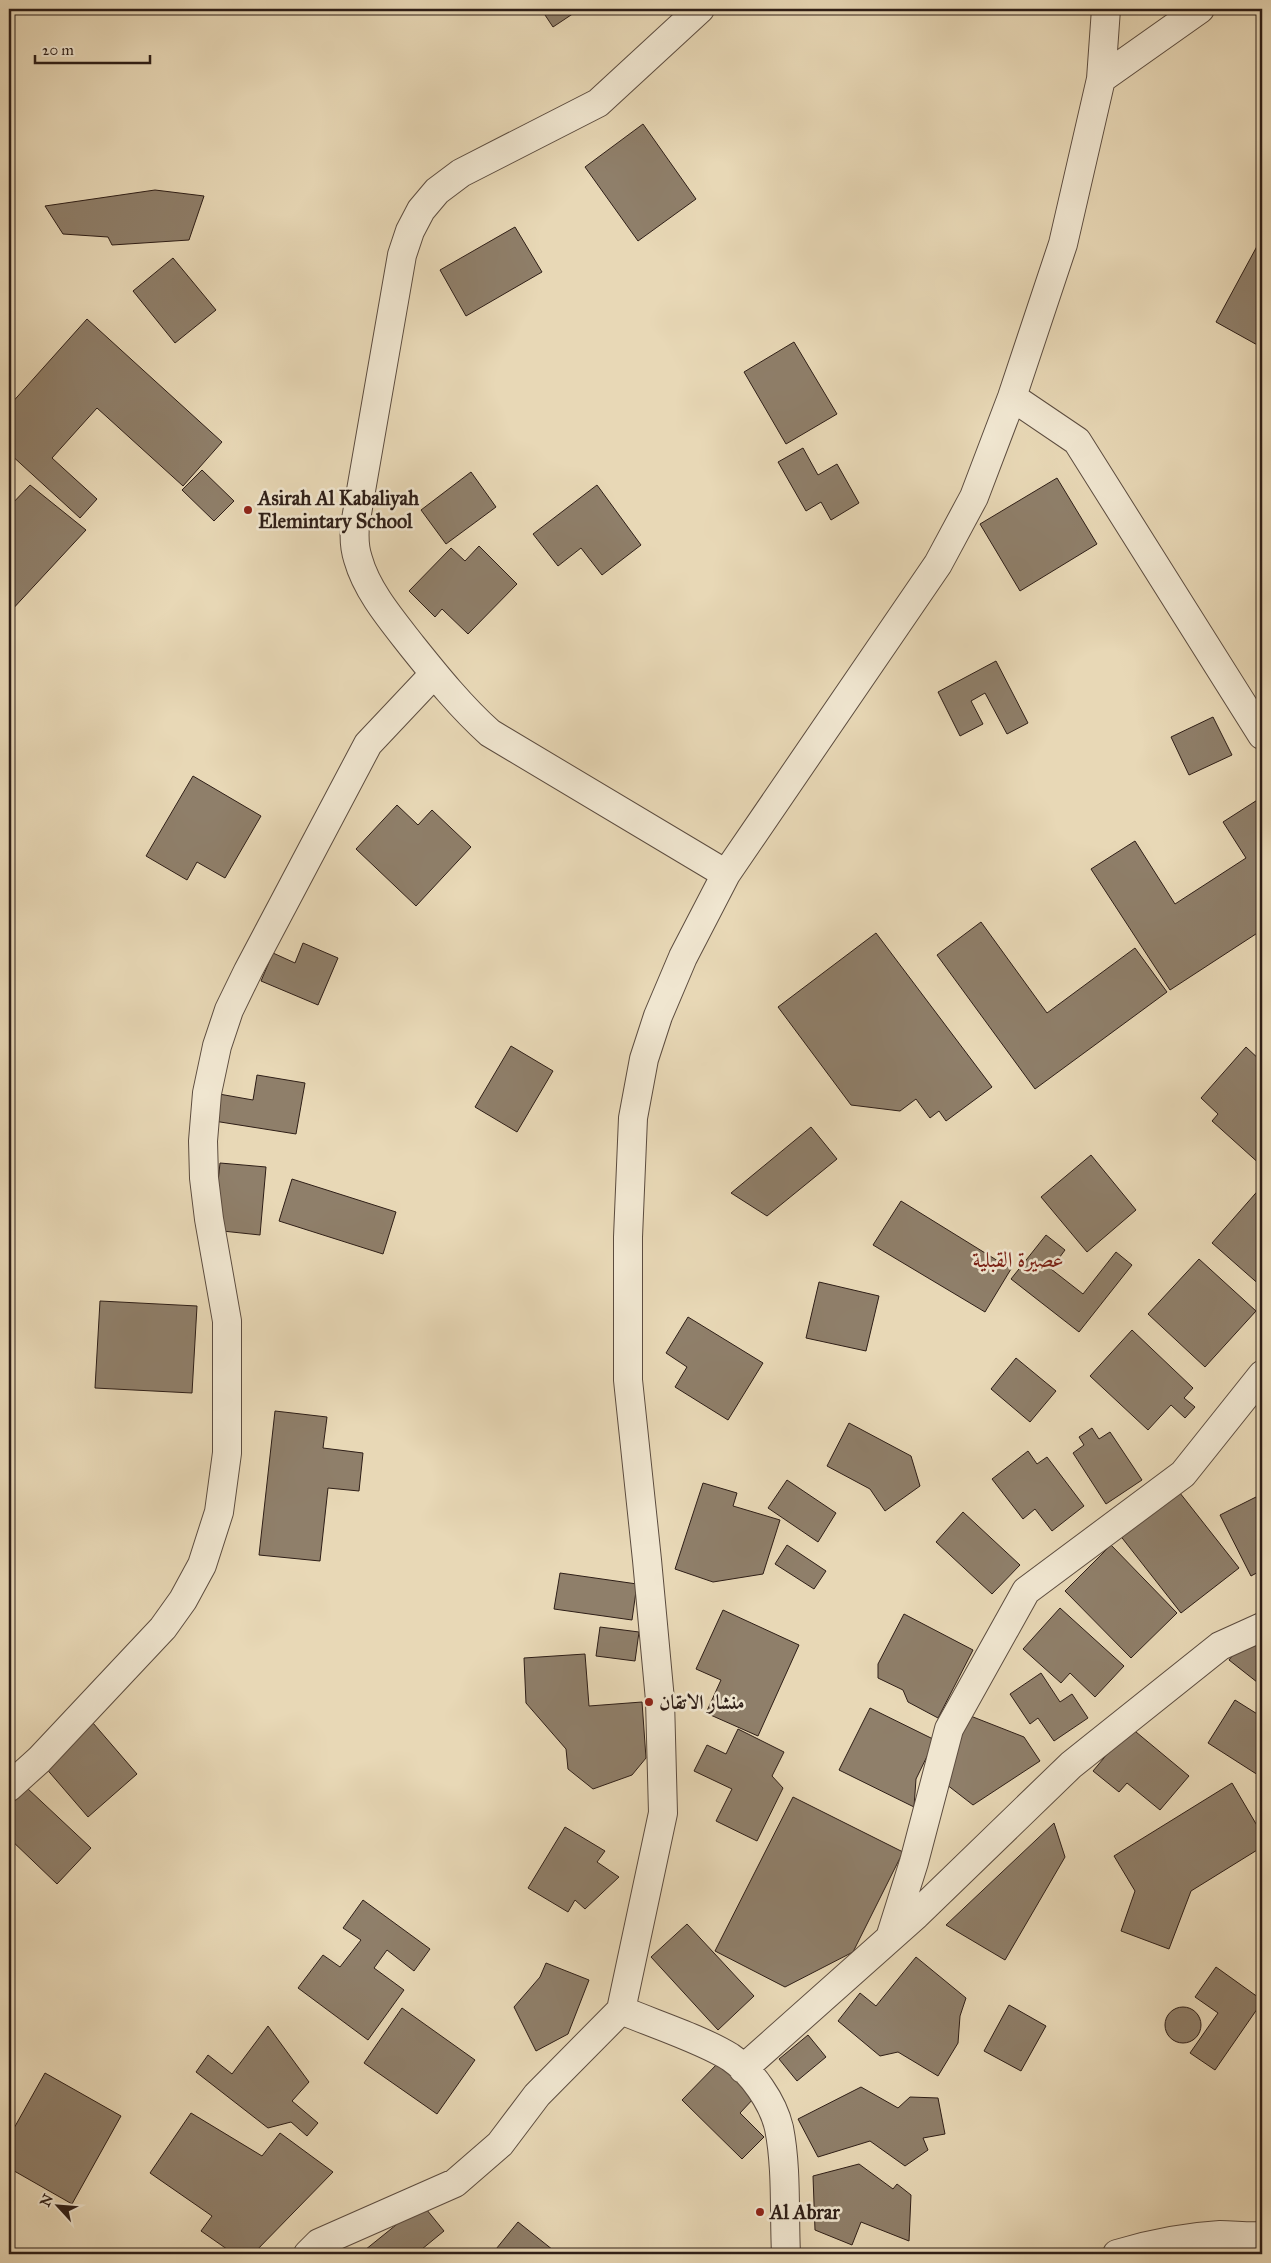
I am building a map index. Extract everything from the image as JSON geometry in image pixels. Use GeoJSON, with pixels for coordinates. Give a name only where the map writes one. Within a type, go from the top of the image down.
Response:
{"type":"FeatureCollection","features":[{"type":"Feature","properties":{"kind":"street"},"geometry":{"type":"LineString","coordinates":[[700,9],[598,103],[461,173],[437,192],[421,210],[410,231],[402,256],[354,542],[358,560],[370,588],[390,618],[434,674],[471,716],[490,733],[726,874]]}},
{"type":"Feature","properties":{"kind":"street"},"geometry":{"type":"LineString","coordinates":[[308,2254],[319,2243],[455,2183],[500,2144],[536,2094],[621,2010],[663,1813],[660,1700],[628,1380],[628,1237],[633,1118],[644,1059],[658,1016],[683,957],[726,874],[938,564],[974,497],[1012,397],[1063,244],[1102,79],[1106,9]]}},
{"type":"Feature","properties":{"kind":"street"},"geometry":{"type":"LineString","coordinates":[[1102,79],[1200,9]]}},
{"type":"Feature","properties":{"kind":"street"},"geometry":{"type":"LineString","coordinates":[[1012,397],[1077,441],[1262,735]]}},
{"type":"Feature","properties":{"kind":"street"},"geometry":{"type":"LineString","coordinates":[[9,1787],[39,1760],[163,1628],[183,1600],[202,1565],[219,1512],[227,1452],[227,1321],[209,1219],[204,1178],[203,1141],[208,1093],[217,1046],[230,1010],[248,971],[368,744],[434,674]]}},
{"type":"Feature","properties":{"kind":"street"},"geometry":{"type":"LineString","coordinates":[[890,1938],[914,1862],[949,1729],[1026,1591],[1183,1474],[1262,1375]]}},
{"type":"Feature","properties":{"kind":"street"},"geometry":{"type":"LineString","coordinates":[[742,2069],[890,1938],[1071,1765],[1220,1646],[1262,1627]]}},
{"type":"Feature","properties":{"kind":"street"},"geometry":{"type":"LineString","coordinates":[[621,2010],[731,2058],[767,2101],[778,2127],[781,2148],[786,2254]]}},
{"type":"Feature","properties":{"kind":"street"},"geometry":{"type":"LineString","coordinates":[[1117,2254],[1184,2238],[1222,2235],[1262,2236]]}},
{"type":"Feature","properties":{"kind":"building"},"geometry":{"type":"Polygon","coordinates":[[[541,9],[580,9],[553,27],[541,9]]]}},
{"type":"Feature","properties":{"kind":"building"},"geometry":{"type":"Polygon","coordinates":[[[643,124],[696,199],[638,241],[585,167],[643,124]]]}},
{"type":"Feature","properties":{"kind":"building"},"geometry":{"type":"Polygon","coordinates":[[[155,190],[204,196],[189,240],[112,245],[108,237],[63,234],[45,206],[155,190]]]}},
{"type":"Feature","properties":{"kind":"building"},"geometry":{"type":"Polygon","coordinates":[[[515,227],[542,272],[466,316],[440,270],[515,227]]]}},
{"type":"Feature","properties":{"kind":"building"},"geometry":{"type":"Polygon","coordinates":[[[1262,237],[1262,345],[1261,347],[1216,322],[1262,237]]]}},
{"type":"Feature","properties":{"kind":"building"},"geometry":{"type":"Polygon","coordinates":[[[173,258],[216,310],[175,343],[133,291],[173,258]]]}},
{"type":"Feature","properties":{"kind":"building"},"geometry":{"type":"Polygon","coordinates":[[[87,319],[222,442],[183,486],[97,408],[52,458],[97,499],[80,518],[9,453],[9,406],[87,319]]]}},
{"type":"Feature","properties":{"kind":"building"},"geometry":{"type":"Polygon","coordinates":[[[794,342],[837,414],[786,444],[744,372],[794,342]]]}},
{"type":"Feature","properties":{"kind":"building"},"geometry":{"type":"Polygon","coordinates":[[[803,448],[818,475],[837,464],[859,503],[831,520],[821,502],[806,511],[778,462],[803,448]]]}},
{"type":"Feature","properties":{"kind":"building"},"geometry":{"type":"Polygon","coordinates":[[[202,470],[234,501],[214,521],[182,490],[202,470]]]}},
{"type":"Feature","properties":{"kind":"building"},"geometry":{"type":"Polygon","coordinates":[[[471,472],[496,507],[446,544],[421,510],[471,472]]]}},
{"type":"Feature","properties":{"kind":"building"},"geometry":{"type":"Polygon","coordinates":[[[1057,478],[1097,544],[1020,591],[980,524],[1057,478]]]}},
{"type":"Feature","properties":{"kind":"building"},"geometry":{"type":"Polygon","coordinates":[[[30,485],[86,530],[9,613],[9,507],[30,485]]]}},
{"type":"Feature","properties":{"kind":"building"},"geometry":{"type":"Polygon","coordinates":[[[597,485],[641,545],[602,575],[581,548],[558,566],[533,534],[597,485]]]}},
{"type":"Feature","properties":{"kind":"building"},"geometry":{"type":"Polygon","coordinates":[[[479,546],[517,584],[468,634],[442,609],[435,617],[409,591],[451,548],[465,561],[479,546]]]}},
{"type":"Feature","properties":{"kind":"building"},"geometry":{"type":"Polygon","coordinates":[[[996,661],[1028,723],[1007,734],[985,693],[971,701],[983,724],[960,736],[938,692],[996,661]]]}},
{"type":"Feature","properties":{"kind":"building"},"geometry":{"type":"Polygon","coordinates":[[[1213,717],[1232,755],[1189,775],[1171,737],[1213,717]]]}},
{"type":"Feature","properties":{"kind":"building"},"geometry":{"type":"Polygon","coordinates":[[[193,776],[261,816],[225,878],[197,862],[187,880],[146,856],[193,776]]]}},
{"type":"Feature","properties":{"kind":"building"},"geometry":{"type":"Polygon","coordinates":[[[1262,797],[1262,930],[1170,990],[1091,869],[1135,841],[1175,904],[1246,858],[1223,822],[1262,797]]]}},
{"type":"Feature","properties":{"kind":"building"},"geometry":{"type":"Polygon","coordinates":[[[397,805],[418,825],[432,810],[471,847],[416,906],[356,849],[397,805]]]}},
{"type":"Feature","properties":{"kind":"building"},"geometry":{"type":"Polygon","coordinates":[[[981,922],[1047,1013],[1135,948],[1167,992],[1035,1089],[937,955],[981,922]]]}},
{"type":"Feature","properties":{"kind":"building"},"geometry":{"type":"Polygon","coordinates":[[[876,933],[992,1087],[946,1121],[939,1111],[930,1118],[916,1099],[900,1111],[851,1105],[778,1007],[876,933]]]}},
{"type":"Feature","properties":{"kind":"building"},"geometry":{"type":"Polygon","coordinates":[[[303,943],[338,958],[318,1005],[261,981],[273,953],[295,963],[303,943]]]}},
{"type":"Feature","properties":{"kind":"building"},"geometry":{"type":"Polygon","coordinates":[[[511,1046],[553,1071],[517,1132],[475,1107],[511,1046]]]}},
{"type":"Feature","properties":{"kind":"building"},"geometry":{"type":"Polygon","coordinates":[[[1246,1047],[1262,1062],[1262,1166],[1212,1121],[1218,1114],[1201,1098],[1246,1047]]]}},
{"type":"Feature","properties":{"kind":"building"},"geometry":{"type":"Polygon","coordinates":[[[257,1075],[305,1083],[296,1134],[214,1121],[219,1094],[253,1100],[257,1075]]]}},
{"type":"Feature","properties":{"kind":"building"},"geometry":{"type":"Polygon","coordinates":[[[811,1127],[837,1159],[767,1216],[731,1193],[811,1127]]]}},
{"type":"Feature","properties":{"kind":"building"},"geometry":{"type":"Polygon","coordinates":[[[1091,1155],[1136,1210],[1087,1252],[1041,1197],[1091,1155]]]}},
{"type":"Feature","properties":{"kind":"building"},"geometry":{"type":"Polygon","coordinates":[[[220,1163],[266,1167],[260,1235],[213,1230],[220,1163]]]}},
{"type":"Feature","properties":{"kind":"building"},"geometry":{"type":"Polygon","coordinates":[[[292,1179],[396,1212],[383,1254],[279,1221],[292,1179]]]}},
{"type":"Feature","properties":{"kind":"building"},"geometry":{"type":"Polygon","coordinates":[[[1262,1186],[1262,1251],[1259,1255],[1262,1257],[1262,1287],[1212,1243],[1262,1186]]]}},
{"type":"Feature","properties":{"kind":"building"},"geometry":{"type":"Polygon","coordinates":[[[901,1201],[1011,1269],[985,1312],[873,1245],[901,1201]]]}},
{"type":"Feature","properties":{"kind":"building"},"geometry":{"type":"Polygon","coordinates":[[[1046,1235],[1065,1250],[1051,1269],[1083,1294],[1116,1252],[1132,1265],[1079,1332],[1011,1279],[1046,1235]]]}},
{"type":"Feature","properties":{"kind":"building"},"geometry":{"type":"Polygon","coordinates":[[[1199,1259],[1256,1311],[1205,1367],[1148,1314],[1199,1259]]]}},
{"type":"Feature","properties":{"kind":"building"},"geometry":{"type":"Polygon","coordinates":[[[819,1282],[879,1296],[866,1351],[806,1338],[819,1282]]]}},
{"type":"Feature","properties":{"kind":"building"},"geometry":{"type":"Polygon","coordinates":[[[100,1301],[197,1306],[192,1393],[95,1388],[100,1301]]]}},
{"type":"Feature","properties":{"kind":"building"},"geometry":{"type":"Polygon","coordinates":[[[688,1317],[763,1363],[728,1420],[675,1387],[687,1367],[666,1353],[688,1317]]]}},
{"type":"Feature","properties":{"kind":"building"},"geometry":{"type":"Polygon","coordinates":[[[1132,1330],[1193,1388],[1184,1398],[1195,1407],[1185,1418],[1171,1405],[1148,1430],[1090,1376],[1132,1330]]]}},
{"type":"Feature","properties":{"kind":"building"},"geometry":{"type":"Polygon","coordinates":[[[1016,1358],[1056,1391],[1030,1422],[991,1389],[1016,1358]]]}},
{"type":"Feature","properties":{"kind":"building"},"geometry":{"type":"Polygon","coordinates":[[[275,1411],[327,1417],[323,1448],[363,1453],[359,1491],[328,1488],[320,1561],[259,1555],[275,1411]]]}},
{"type":"Feature","properties":{"kind":"building"},"geometry":{"type":"Polygon","coordinates":[[[849,1423],[911,1456],[920,1486],[885,1511],[870,1489],[827,1466],[849,1423]]]}},
{"type":"Feature","properties":{"kind":"building"},"geometry":{"type":"Polygon","coordinates":[[[1092,1428],[1099,1439],[1110,1432],[1142,1480],[1106,1504],[1073,1453],[1084,1445],[1079,1437],[1092,1428]]]}},
{"type":"Feature","properties":{"kind":"building"},"geometry":{"type":"Polygon","coordinates":[[[1028,1451],[1037,1464],[1047,1457],[1084,1506],[1052,1531],[1035,1509],[1023,1519],[992,1479],[1028,1451]]]}},
{"type":"Feature","properties":{"kind":"building"},"geometry":{"type":"Polygon","coordinates":[[[787,1480],[836,1513],[818,1542],[768,1508],[787,1480]]]}},
{"type":"Feature","properties":{"kind":"building"},"geometry":{"type":"Polygon","coordinates":[[[703,1483],[737,1493],[733,1506],[780,1520],[763,1574],[713,1582],[675,1569],[703,1483]]]}},
{"type":"Feature","properties":{"kind":"building"},"geometry":{"type":"Polygon","coordinates":[[[1176,1488],[1239,1568],[1181,1613],[1119,1534],[1176,1488]]]}},
{"type":"Feature","properties":{"kind":"building"},"geometry":{"type":"Polygon","coordinates":[[[1262,1494],[1262,1570],[1251,1576],[1220,1515],[1262,1494]]]}},
{"type":"Feature","properties":{"kind":"building"},"geometry":{"type":"Polygon","coordinates":[[[963,1512],[1020,1565],[992,1594],[936,1542],[963,1512]]]}},
{"type":"Feature","properties":{"kind":"building"},"geometry":{"type":"Polygon","coordinates":[[[787,1545],[826,1571],[814,1589],[775,1564],[787,1545]]]}},
{"type":"Feature","properties":{"kind":"building"},"geometry":{"type":"Polygon","coordinates":[[[1111,1545],[1177,1613],[1131,1658],[1065,1591],[1111,1545]]]}},
{"type":"Feature","properties":{"kind":"building"},"geometry":{"type":"Polygon","coordinates":[[[560,1573],[637,1584],[632,1620],[554,1609],[560,1573]]]}},
{"type":"Feature","properties":{"kind":"building"},"geometry":{"type":"Polygon","coordinates":[[[1060,1608],[1124,1666],[1095,1697],[1070,1673],[1061,1683],[1023,1649],[1060,1608]]]}},
{"type":"Feature","properties":{"kind":"building"},"geometry":{"type":"Polygon","coordinates":[[[723,1610],[799,1645],[758,1736],[706,1713],[721,1680],[696,1669],[723,1610]]]}},
{"type":"Feature","properties":{"kind":"building"},"geometry":{"type":"Polygon","coordinates":[[[904,1614],[973,1650],[938,1718],[908,1702],[903,1690],[878,1678],[878,1664],[904,1614]]]}},
{"type":"Feature","properties":{"kind":"building"},"geometry":{"type":"Polygon","coordinates":[[[600,1627],[639,1632],[635,1661],[596,1656],[600,1627]]]}},
{"type":"Feature","properties":{"kind":"building"},"geometry":{"type":"Polygon","coordinates":[[[1249,1635],[1262,1646],[1262,1686],[1229,1660],[1249,1635]]]}},
{"type":"Feature","properties":{"kind":"building"},"geometry":{"type":"Polygon","coordinates":[[[585,1654],[589,1706],[642,1702],[646,1758],[632,1775],[593,1789],[568,1769],[566,1749],[526,1703],[524,1658],[585,1654]]]}},
{"type":"Feature","properties":{"kind":"building"},"geometry":{"type":"Polygon","coordinates":[[[1041,1673],[1060,1702],[1072,1694],[1088,1718],[1054,1741],[1038,1718],[1030,1724],[1010,1694],[1041,1673]]]}},
{"type":"Feature","properties":{"kind":"building"},"geometry":{"type":"Polygon","coordinates":[[[1235,1700],[1262,1717],[1262,1768],[1258,1775],[1208,1743],[1235,1700]]]}},
{"type":"Feature","properties":{"kind":"building"},"geometry":{"type":"Polygon","coordinates":[[[870,1708],[935,1740],[916,1779],[914,1807],[839,1770],[870,1708]]]}},
{"type":"Feature","properties":{"kind":"building"},"geometry":{"type":"Polygon","coordinates":[[[968,1715],[1024,1737],[1040,1761],[973,1805],[942,1781],[968,1715]]]}},
{"type":"Feature","properties":{"kind":"building"},"geometry":{"type":"Polygon","coordinates":[[[93,1723],[137,1774],[88,1817],[44,1766],[93,1723]]]}},
{"type":"Feature","properties":{"kind":"building"},"geometry":{"type":"Polygon","coordinates":[[[1130,1727],[1189,1776],[1160,1810],[1127,1783],[1119,1792],[1093,1771],[1130,1727]]]}},
{"type":"Feature","properties":{"kind":"building"},"geometry":{"type":"Polygon","coordinates":[[[738,1729],[784,1752],[772,1776],[783,1788],[757,1841],[716,1821],[732,1789],[694,1771],[707,1745],[726,1754],[738,1729]]]}},
{"type":"Feature","properties":{"kind":"building"},"geometry":{"type":"Polygon","coordinates":[[[1232,1783],[1262,1834],[1262,1847],[1191,1891],[1169,1949],[1121,1931],[1135,1891],[1114,1856],[1232,1783]]]}},
{"type":"Feature","properties":{"kind":"building"},"geometry":{"type":"Polygon","coordinates":[[[27,1788],[91,1848],[57,1884],[9,1838],[9,1807],[27,1788]]]}},
{"type":"Feature","properties":{"kind":"building"},"geometry":{"type":"Polygon","coordinates":[[[793,1797],[903,1852],[853,1952],[785,1987],[715,1951],[793,1797]]]}},
{"type":"Feature","properties":{"kind":"building"},"geometry":{"type":"Polygon","coordinates":[[[1054,1823],[1065,1857],[1005,1960],[946,1925],[1054,1823]]]}},
{"type":"Feature","properties":{"kind":"building"},"geometry":{"type":"Polygon","coordinates":[[[565,1827],[605,1851],[597,1862],[619,1877],[585,1909],[575,1900],[568,1912],[528,1888],[565,1827]]]}},
{"type":"Feature","properties":{"kind":"building"},"geometry":{"type":"Polygon","coordinates":[[[363,1900],[430,1949],[414,1971],[387,1950],[374,1968],[404,1990],[368,2040],[298,1988],[323,1955],[340,1967],[361,1940],[343,1928],[363,1900]]]}},
{"type":"Feature","properties":{"kind":"building"},"geometry":{"type":"Polygon","coordinates":[[[687,1924],[754,1996],[718,2030],[651,1957],[687,1924]]]}},
{"type":"Feature","properties":{"kind":"building"},"geometry":{"type":"Polygon","coordinates":[[[916,1957],[966,1998],[960,2016],[958,2043],[938,2076],[898,2052],[880,2056],[838,2021],[860,1993],[876,2006],[916,1957]]]}},
{"type":"Feature","properties":{"kind":"building"},"geometry":{"type":"Polygon","coordinates":[[[546,1963],[589,1980],[568,2034],[536,2051],[514,2007],[540,1977],[546,1963]]]}},
{"type":"Feature","properties":{"kind":"building"},"geometry":{"type":"Polygon","coordinates":[[[1216,1967],[1262,2000],[1262,2002],[1215,2070],[1190,2053],[1218,2013],[1195,1997],[1216,1967]]]}},
{"type":"Feature","properties":{"kind":"building"},"geometry":{"type":"Polygon","coordinates":[[[1009,2005],[1046,2026],[1021,2071],[984,2051],[1009,2005]]]}},
{"type":"Feature","properties":{"kind":"building"},"geometry":{"type":"Polygon","coordinates":[[[1183,2007],[1195,2013],[1201,2025],[1195,2037],[1183,2043],[1171,2037],[1165,2025],[1171,2013],[1183,2007]]]}},
{"type":"Feature","properties":{"kind":"building"},"geometry":{"type":"Polygon","coordinates":[[[402,2008],[475,2060],[437,2114],[364,2063],[402,2008]]]}},
{"type":"Feature","properties":{"kind":"building"},"geometry":{"type":"Polygon","coordinates":[[[268,2026],[309,2082],[292,2101],[318,2123],[307,2136],[291,2122],[268,2128],[196,2072],[208,2055],[232,2074],[268,2026]]]}},
{"type":"Feature","properties":{"kind":"building"},"geometry":{"type":"Polygon","coordinates":[[[808,2035],[826,2057],[797,2081],[779,2059],[808,2035]]]}},
{"type":"Feature","properties":{"kind":"building"},"geometry":{"type":"Polygon","coordinates":[[[720,2061],[755,2097],[740,2113],[764,2137],[742,2159],[682,2100],[720,2061]]]}},
{"type":"Feature","properties":{"kind":"building"},"geometry":{"type":"Polygon","coordinates":[[[45,2073],[121,2116],[72,2204],[9,2168],[9,2137],[45,2073]]]}},
{"type":"Feature","properties":{"kind":"building"},"geometry":{"type":"Polygon","coordinates":[[[861,2087],[898,2108],[910,2097],[938,2098],[945,2134],[923,2138],[928,2150],[905,2166],[870,2141],[818,2157],[798,2119],[861,2087]]]}},
{"type":"Feature","properties":{"kind":"building"},"geometry":{"type":"Polygon","coordinates":[[[191,2113],[262,2156],[280,2133],[333,2172],[253,2254],[234,2254],[201,2231],[212,2216],[150,2173],[191,2113]]]}},
{"type":"Feature","properties":{"kind":"building"},"geometry":{"type":"Polygon","coordinates":[[[859,2164],[893,2189],[897,2184],[911,2195],[909,2241],[861,2222],[852,2245],[815,2230],[813,2176],[859,2164]]]}},
{"type":"Feature","properties":{"kind":"building"},"geometry":{"type":"Polygon","coordinates":[[[422,2204],[444,2231],[416,2254],[360,2254],[422,2204]]]}},
{"type":"Feature","properties":{"kind":"building"},"geometry":{"type":"Polygon","coordinates":[[[518,2222],[558,2254],[492,2254],[518,2222]]]}},
{"type":"Feature","properties":{"kind":"place","name":"Asirah Al Kabaliyah Elemintary School"},"geometry":{"type":"Point","coordinates":[248,510]}},
{"type":"Feature","properties":{"kind":"place","name":"منشار الاتقان"},"geometry":{"type":"Point","coordinates":[649,1702]}},
{"type":"Feature","properties":{"kind":"place","name":"Al Abrar"},"geometry":{"type":"Point","coordinates":[760,2212]}},
{"type":"Feature","properties":{"kind":"district","name":"عصيرة القبلية"},"geometry":{"type":"Point","coordinates":[1018,1259]}}]}
